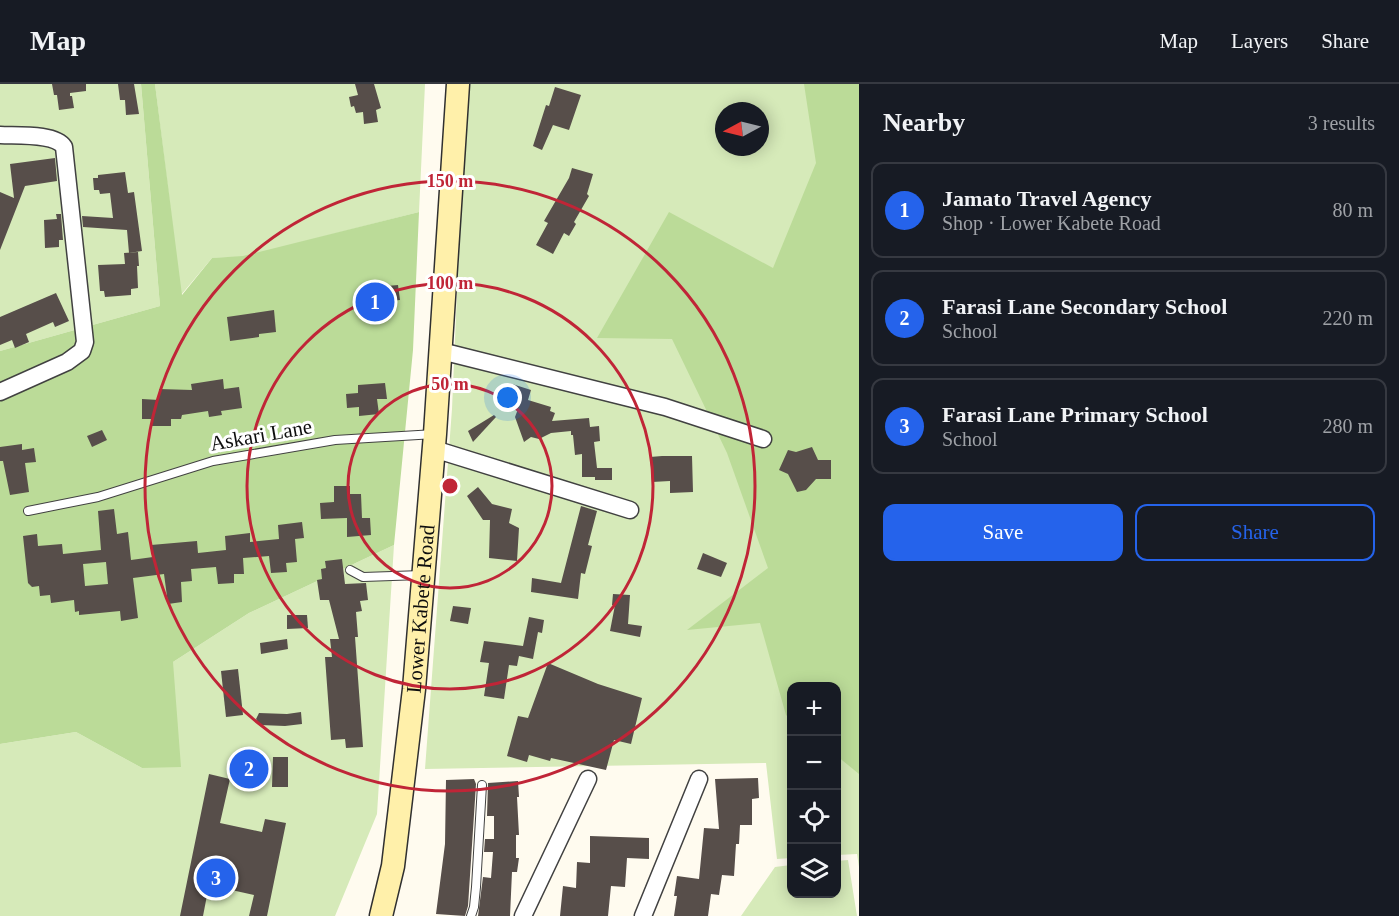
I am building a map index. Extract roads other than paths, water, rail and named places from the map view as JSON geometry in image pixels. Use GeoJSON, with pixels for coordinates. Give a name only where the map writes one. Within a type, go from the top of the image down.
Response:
{"type":"FeatureCollection","features":[{"type":"Feature","properties":{"kind":"main road","name":"Lower Kabete Road"},"geometry":{"type":"LineString","coordinates":[[381,916],[393,866],[408,753],[435,442],[458,84]]}},
{"type":"Feature","properties":{"kind":"street"},"geometry":{"type":"LineString","coordinates":[[0,135],[48,138],[59,141],[64,147],[85,342],[82,351],[67,362],[0,392]]}},
{"type":"Feature","properties":{"kind":"street"},"geometry":{"type":"LineString","coordinates":[[441,351],[665,407],[763,439]]}},
{"type":"Feature","properties":{"kind":"street"},"geometry":{"type":"LineString","coordinates":[[435,442],[630,510]]}},
{"type":"Feature","properties":{"kind":"street"},"geometry":{"type":"LineString","coordinates":[[523,916],[588,779]]}},
{"type":"Feature","properties":{"kind":"street"},"geometry":{"type":"LineString","coordinates":[[643,916],[699,779]]}},
{"type":"Feature","properties":{"kind":"lane","name":"Askari Lane"},"geometry":{"type":"LineString","coordinates":[[28,511],[99,496],[213,461],[335,440],[435,442]]}},
{"type":"Feature","properties":{"kind":"lane"},"geometry":{"type":"LineString","coordinates":[[350,570],[363,577],[422,575]]}},
{"type":"Feature","properties":{"kind":"lane"},"geometry":{"type":"LineString","coordinates":[[471,916],[475,897],[482,785]]}},
{"type":"Feature","properties":{"kind":"place","name":"Jamato Travel Agency"},"geometry":{"type":"Point","coordinates":[375,302]}},
{"type":"Feature","properties":{"kind":"place","name":"Farasi Lane Secondary School"},"geometry":{"type":"Point","coordinates":[249,769]}},
{"type":"Feature","properties":{"kind":"place","name":"Farasi Lane Primary School"},"geometry":{"type":"Point","coordinates":[216,878]}}]}
